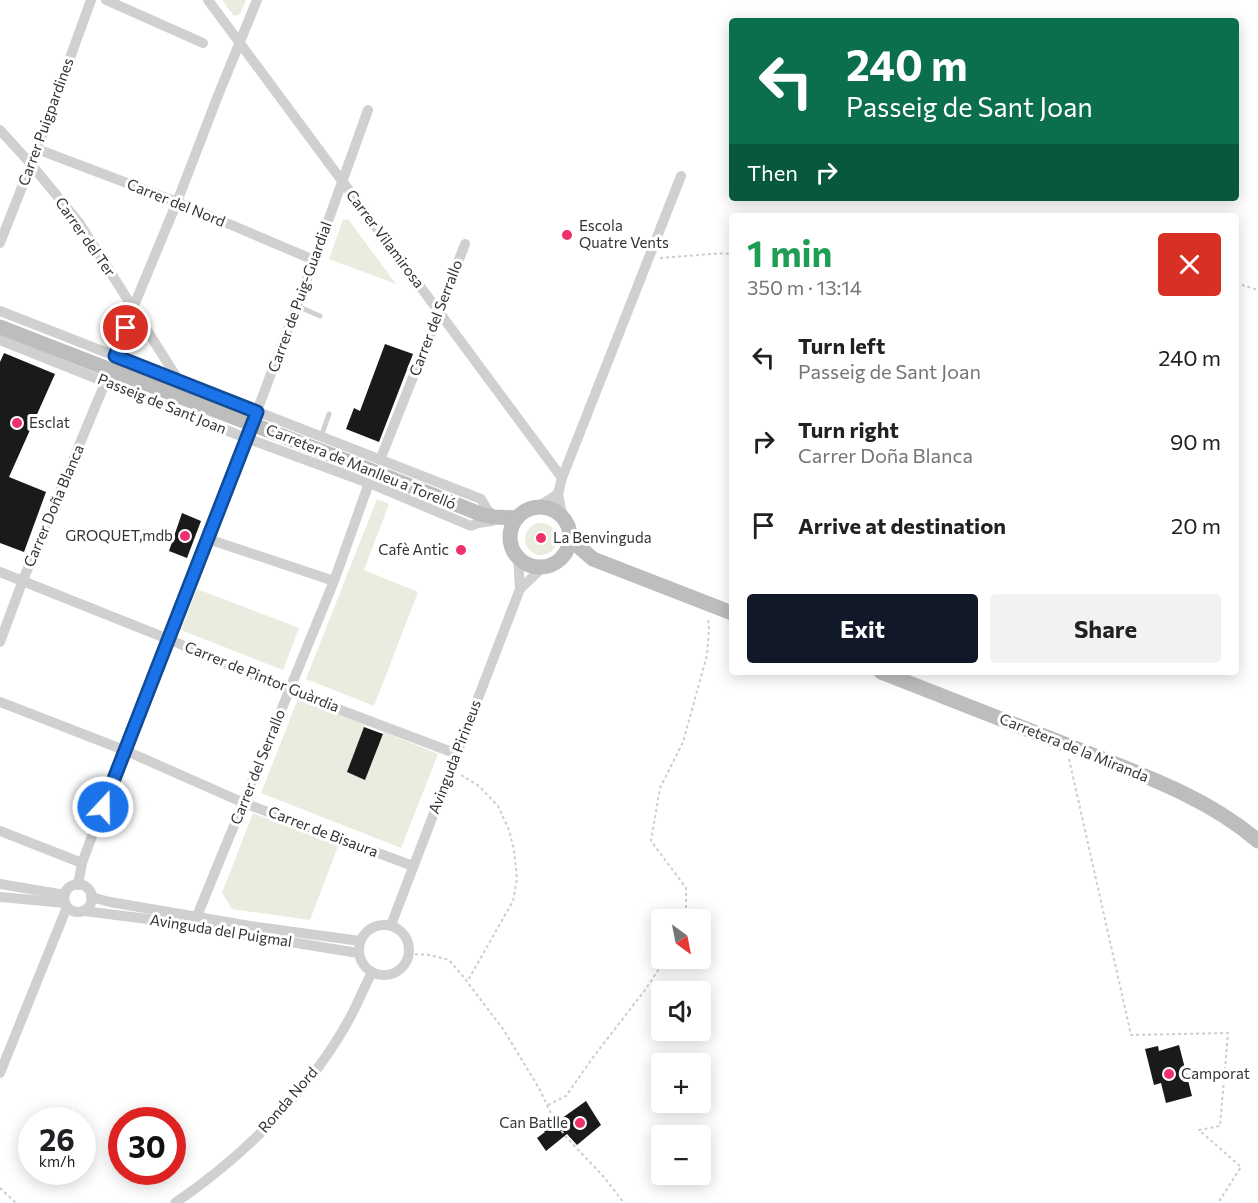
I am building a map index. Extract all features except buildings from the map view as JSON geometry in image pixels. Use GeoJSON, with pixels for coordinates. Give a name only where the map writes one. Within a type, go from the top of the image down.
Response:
{"type":"FeatureCollection","features":[{"type":"Feature","properties":{"kind":"street","name":"Carrer Puigpardines"},"geometry":{"type":"LineString","coordinates":[[0,243],[91,0]]}},
{"type":"Feature","properties":{"kind":"street"},"geometry":{"type":"LineString","coordinates":[[106,0],[203,43]]}},
{"type":"Feature","properties":{"kind":"street","name":"Carrer Vilamirosa"},"geometry":{"type":"LineString","coordinates":[[208,0],[562,478]]}},
{"type":"Feature","properties":{"kind":"street"},"geometry":{"type":"LineString","coordinates":[[240,43],[257,0]]}},
{"type":"Feature","properties":{"kind":"street","name":"Carrer Doña Blanca"},"geometry":{"type":"LineString","coordinates":[[0,642],[240,43]]}},
{"type":"Feature","properties":{"kind":"street","name":"Carrer de Puig-Guardial"},"geometry":{"type":"LineString","coordinates":[[78,885],[82,863],[124,750],[297,306],[368,110]]}},
{"type":"Feature","properties":{"kind":"street","name":"Carrer del Ter"},"geometry":{"type":"LineString","coordinates":[[0,130],[80,224],[179,381]]}},
{"type":"Feature","properties":{"kind":"street","name":"Carrer del Nord"},"geometry":{"type":"LineString","coordinates":[[37,149],[177,202],[314,260]]}},
{"type":"Feature","properties":{"kind":"street"},"geometry":{"type":"LineString","coordinates":[[563,519],[558,494],[562,478],[681,176]]}},
{"type":"Feature","properties":{"kind":"street","name":"Carrer del Serrallo"},"geometry":{"type":"LineString","coordinates":[[380,460],[465,244]]}},
{"type":"Feature","properties":{"kind":"street","name":"Passeig de Sant Joan"},"geometry":{"type":"LineString","coordinates":[[0,311],[110,369]]}},
{"type":"Feature","properties":{"kind":"street","name":"Carretera de Manlleu a Torelló"},"geometry":{"type":"LineString","coordinates":[[0,327],[252,424],[406,491],[491,518],[517,518]]}},
{"type":"Feature","properties":{"kind":"street","name":"Passeig de Sant Joan"},"geometry":{"type":"LineString","coordinates":[[0,340],[110,369],[179,381],[252,424],[369,483],[406,491]]}},
{"type":"Feature","properties":{"kind":"street","name":"Passeig de Sant Joan"},"geometry":{"type":"LineString","coordinates":[[252,424],[321,437],[481,499],[491,518]]}},
{"type":"Feature","properties":{"kind":"street","name":"Carrer del Serrallo"},"geometry":{"type":"LineString","coordinates":[[197,916],[334,582],[369,483]]}},
{"type":"Feature","properties":{"kind":"street"},"geometry":{"type":"LineString","coordinates":[[536,508],[558,494]]}},
{"type":"Feature","properties":{"kind":"street"},"geometry":{"type":"LineString","coordinates":[[536,508],[554,511],[567,525],[570,539],[565,554],[549,566],[529,566],[513,552],[510,542],[510,532],[517,518],[528,510],[536,508]]}},
{"type":"Feature","properties":{"kind":"street","name":"Carretera de Manlleu a Torelló"},"geometry":{"type":"LineString","coordinates":[[491,518],[510,538]]}},
{"type":"Feature","properties":{"kind":"street"},"geometry":{"type":"LineString","coordinates":[[208,539],[334,582]]}},
{"type":"Feature","properties":{"kind":"street"},"geometry":{"type":"LineString","coordinates":[[570,539],[592,559]]}},
{"type":"Feature","properties":{"kind":"street","name":"Avinguda Pirineus"},"geometry":{"type":"LineString","coordinates":[[391,925],[520,589],[518,558]]}},
{"type":"Feature","properties":{"kind":"street"},"geometry":{"type":"LineString","coordinates":[[560,559],[592,559],[729,612]]}},
{"type":"Feature","properties":{"kind":"street","name":"Avinguda Pirineus"},"geometry":{"type":"LineString","coordinates":[[520,589],[543,567]]}},
{"type":"Feature","properties":{"kind":"street","name":"Carrer de Pintor Guàrdia"},"geometry":{"type":"LineString","coordinates":[[0,572],[290,691],[457,754]]}},
{"type":"Feature","properties":{"kind":"street","name":"Carretera de la Miranda"},"geometry":{"type":"LineString","coordinates":[[889,675],[1183,792],[1219,812],[1258,841]]}},
{"type":"Feature","properties":{"kind":"street","name":"Carrer de Bisaura"},"geometry":{"type":"LineString","coordinates":[[0,702],[124,750],[244,803],[413,866]]}},
{"type":"Feature","properties":{"kind":"street"},"geometry":{"type":"LineString","coordinates":[[0,831],[82,863]]}},
{"type":"Feature","properties":{"kind":"street"},"geometry":{"type":"LineString","coordinates":[[0,884],[66,901],[75,912],[84,911],[90,904],[91,897],[86,888],[78,885],[70,887],[66,901],[0,1073]]}},
{"type":"Feature","properties":{"kind":"street"},"geometry":{"type":"LineString","coordinates":[[0,897],[66,901]]}},
{"type":"Feature","properties":{"kind":"street","name":"Avinguda del Puigmal"},"geometry":{"type":"LineString","coordinates":[[91,897],[250,926],[360,940]]}},
{"type":"Feature","properties":{"kind":"street","name":"Avinguda del Puigmal"},"geometry":{"type":"LineString","coordinates":[[84,911],[358,953]]}},
{"type":"Feature","properties":{"kind":"street"},"geometry":{"type":"LineString","coordinates":[[383,924],[391,925],[403,933],[409,946],[409,954],[407,961],[398,972],[383,976],[372,972],[360,960],[358,953],[360,940],[369,929],[383,924]]}},
{"type":"Feature","properties":{"kind":"street","name":"Ronda Nord"},"geometry":{"type":"LineString","coordinates":[[175,1203],[233,1159],[267,1128],[302,1088],[321,1064],[351,1015],[372,972]]}},
{"type":"Feature","properties":{"kind":"lane"},"geometry":{"type":"LineString","coordinates":[[297,306],[320,316]]}},
{"type":"Feature","properties":{"kind":"lane"},"geometry":{"type":"LineString","coordinates":[[321,437],[329,414]]}},
{"type":"Feature","properties":{"kind":"path"},"geometry":{"type":"LineString","coordinates":[[649,256],[660,258],[729,254]]}},
{"type":"Feature","properties":{"kind":"path"},"geometry":{"type":"LineString","coordinates":[[1239,284],[1258,290]]}},
{"type":"Feature","properties":{"kind":"path"},"geometry":{"type":"LineString","coordinates":[[686,909],[686,888],[651,841],[660,788],[683,742],[707,655],[709,629],[707,603]]}},
{"type":"Feature","properties":{"kind":"path"},"geometry":{"type":"LineString","coordinates":[[1065,744],[1131,1035],[1228,1033],[1220,1126],[1199,1130],[1241,1167],[1218,1203]]}},
{"type":"Feature","properties":{"kind":"path"},"geometry":{"type":"LineString","coordinates":[[451,770],[467,777],[479,786],[498,806],[509,830],[517,879],[513,901],[467,982]]}},
{"type":"Feature","properties":{"kind":"path"},"geometry":{"type":"LineString","coordinates":[[409,954],[430,955],[449,960],[503,1029],[539,1088],[555,1122],[624,1203]]}},
{"type":"Feature","properties":{"kind":"path"},"geometry":{"type":"LineString","coordinates":[[548,1106],[566,1096],[659,969]]}},
{"type":"Feature","properties":{"kind":"path"},"geometry":{"type":"LineString","coordinates":[[0,1188],[16,1203]]}},
{"type":"Feature","properties":{"kind":"shaded area"},"geometry":{"type":"Polygon","coordinates":[[[222,0],[246,0],[240,14],[234,16],[222,0]]]}},
{"type":"Feature","properties":{"kind":"shaded area"},"geometry":{"type":"Polygon","coordinates":[[[348,219],[396,284],[329,259],[343,220],[348,219]]]}},
{"type":"Feature","properties":{"kind":"shaded area"},"geometry":{"type":"Polygon","coordinates":[[[377,499],[389,504],[364,570],[418,592],[374,706],[306,679],[377,499]]]}},
{"type":"Feature","properties":{"kind":"shaded area"},"geometry":{"type":"Polygon","coordinates":[[[541,523],[552,528],[557,539],[552,550],[541,555],[530,550],[525,539],[530,528],[541,523]]]}},
{"type":"Feature","properties":{"kind":"shaded area"},"geometry":{"type":"Polygon","coordinates":[[[197,589],[299,628],[283,670],[181,630],[197,589]]]}},
{"type":"Feature","properties":{"kind":"shaded area"},"geometry":{"type":"Polygon","coordinates":[[[298,699],[365,725],[347,772],[365,779],[384,732],[438,754],[401,848],[261,793],[298,699]]]}},
{"type":"Feature","properties":{"kind":"shaded area"},"geometry":{"type":"Polygon","coordinates":[[[253,813],[338,846],[310,920],[232,909],[222,893],[253,813]]]}},
{"type":"Feature","properties":{"kind":"place","name":"Escola Quatre Vents"},"geometry":{"type":"Point","coordinates":[567,235]}},
{"type":"Feature","properties":{"kind":"place","name":"Esclat"},"geometry":{"type":"Point","coordinates":[17,423]}},
{"type":"Feature","properties":{"kind":"place","name":"GROQUET,mdb"},"geometry":{"type":"Point","coordinates":[185,536]}},
{"type":"Feature","properties":{"kind":"place","name":"La Benvinguda"},"geometry":{"type":"Point","coordinates":[541,538]}},
{"type":"Feature","properties":{"kind":"place","name":"Cafè Antic"},"geometry":{"type":"Point","coordinates":[461,550]}},
{"type":"Feature","properties":{"kind":"place","name":"Camporat"},"geometry":{"type":"Point","coordinates":[1169,1074]}},
{"type":"Feature","properties":{"kind":"place","name":"Can Batlle"},"geometry":{"type":"Point","coordinates":[580,1123]}},
{"type":"Feature","properties":{"kind":"route"},"geometry":{"type":"LineString","coordinates":[[103,807],[257,412],[115,356],[126,328]]}}]}
